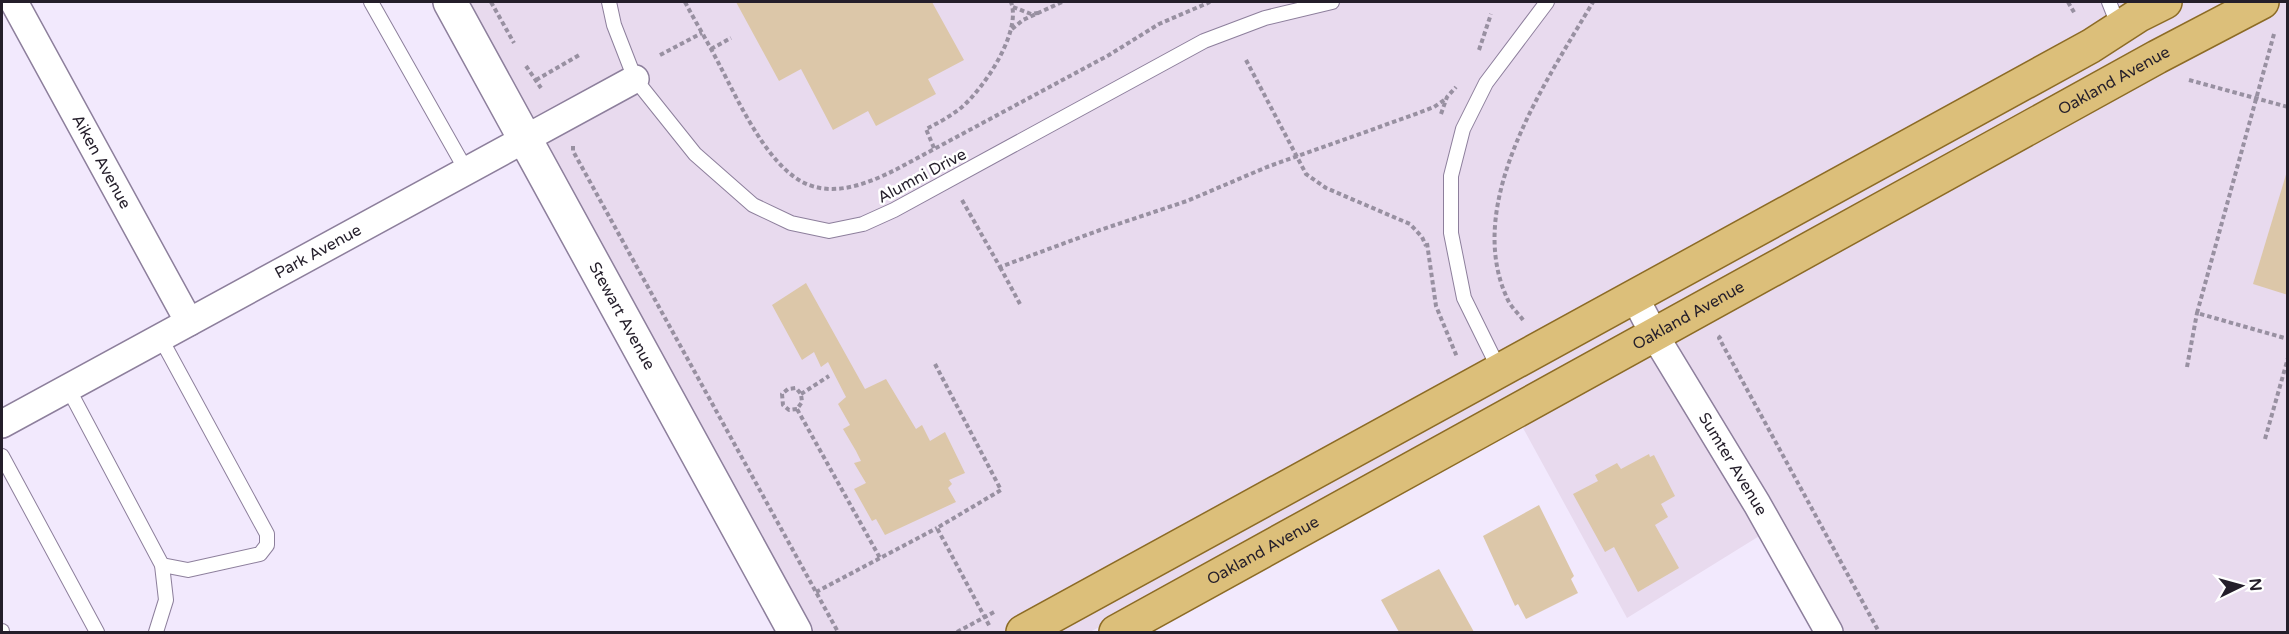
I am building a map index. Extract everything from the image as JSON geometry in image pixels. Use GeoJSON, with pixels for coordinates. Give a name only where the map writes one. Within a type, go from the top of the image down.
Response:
{"type":"FeatureCollection","features":[{"type":"Feature","properties":{"kind":"main road"},"geometry":{"type":"LineString","coordinates":[[1023,633],[1499,369],[2091,46],[2114,14],[2165,2]]}},
{"type":"Feature","properties":{"kind":"main road","name":"Oakland Avenue"},"geometry":{"type":"LineString","coordinates":[[1116,633],[2157,57],[2262,2]]}},
{"type":"Feature","properties":{"kind":"main road"},"geometry":{"type":"LineString","coordinates":[[1499,369],[1520,409]]}},
{"type":"Feature","properties":{"kind":"street","name":"Aiken Avenue"},"geometry":{"type":"LineString","coordinates":[[14,2],[189,322]]}},
{"type":"Feature","properties":{"kind":"street","name":"Stewart Avenue"},"geometry":{"type":"LineString","coordinates":[[450,2],[795,633]]}},
{"type":"Feature","properties":{"kind":"street","name":"Park Avenue"},"geometry":{"type":"LineString","coordinates":[[2,424],[635,80]]}},
{"type":"Feature","properties":{"kind":"street","name":"Sumter Avenue"},"geometry":{"type":"LineString","coordinates":[[1634,296],[1655,336],[1757,504],[1827,632]]}},
{"type":"Feature","properties":{"kind":"lane"},"geometry":{"type":"LineString","coordinates":[[371,2],[466,170]]}},
{"type":"Feature","properties":{"kind":"lane","name":"Alumni Drive"},"geometry":{"type":"LineString","coordinates":[[609,2],[614,24],[635,80],[695,154],[753,205],[791,223],[829,231],[863,224],[894,210],[1204,41],[1265,18],[1332,2]]}},
{"type":"Feature","properties":{"kind":"lane"},"geometry":{"type":"LineString","coordinates":[[1499,369],[1464,298],[1451,232],[1451,176],[1462,129],[1486,83],[1546,2]]}},
{"type":"Feature","properties":{"kind":"lane"},"geometry":{"type":"LineString","coordinates":[[160,337],[267,534],[267,545],[260,554],[188,570],[162,565]]}},
{"type":"Feature","properties":{"kind":"lane"},"geometry":{"type":"LineString","coordinates":[[68,388],[162,565],[166,600],[158,626]]}},
{"type":"Feature","properties":{"kind":"lane"},"geometry":{"type":"LineString","coordinates":[[2,456],[97,633]]}},
{"type":"Feature","properties":{"kind":"path"},"geometry":{"type":"LineString","coordinates":[[491,2],[517,49]]}},
{"type":"Feature","properties":{"kind":"path"},"geometry":{"type":"LineString","coordinates":[[695,2],[686,3],[759,135],[781,166],[808,185],[827,188],[869,183],[1108,55],[1159,24],[1210,2]]}},
{"type":"Feature","properties":{"kind":"path"},"geometry":{"type":"LineString","coordinates":[[934,148],[926,129],[963,107],[995,66],[1012,30],[1023,20],[1062,2]]}},
{"type":"Feature","properties":{"kind":"path"},"geometry":{"type":"LineString","coordinates":[[1527,324],[1508,301],[1497,273],[1495,240],[1500,193],[1514,148],[1529,112],[1593,2]]}},
{"type":"Feature","properties":{"kind":"path"},"geometry":{"type":"LineString","coordinates":[[2068,2],[2075,14]]}},
{"type":"Feature","properties":{"kind":"path"},"geometry":{"type":"LineString","coordinates":[[1012,30],[1012,4],[1030,14],[1039,14]]}},
{"type":"Feature","properties":{"kind":"path"},"geometry":{"type":"LineString","coordinates":[[660,55],[702,33]]}},
{"type":"Feature","properties":{"kind":"path"},"geometry":{"type":"LineString","coordinates":[[2187,367],[2197,313],[2274,33]]}},
{"type":"Feature","properties":{"kind":"path"},"geometry":{"type":"LineString","coordinates":[[711,49],[731,38]]}},
{"type":"Feature","properties":{"kind":"path"},"geometry":{"type":"LineString","coordinates":[[536,81],[581,54]]}},
{"type":"Feature","properties":{"kind":"path"},"geometry":{"type":"LineString","coordinates":[[522,59],[541,88]]}},
{"type":"Feature","properties":{"kind":"path"},"geometry":{"type":"LineString","coordinates":[[1246,60],[1306,174],[1326,188],[1410,224],[1422,237],[1427,249]]}},
{"type":"Feature","properties":{"kind":"path"},"geometry":{"type":"LineString","coordinates":[[2189,80],[2288,107]]}},
{"type":"Feature","properties":{"kind":"path"},"geometry":{"type":"LineString","coordinates":[[1000,267],[1186,201],[1267,167],[1434,107],[1447,97]]}},
{"type":"Feature","properties":{"kind":"path"},"geometry":{"type":"LineString","coordinates":[[580,142],[573,145],[573,151],[838,633]]}},
{"type":"Feature","properties":{"kind":"path"},"geometry":{"type":"LineString","coordinates":[[952,179],[1020,304]]}},
{"type":"Feature","properties":{"kind":"path"},"geometry":{"type":"LineString","coordinates":[[2197,313],[2288,339]]}},
{"type":"Feature","properties":{"kind":"path"},"geometry":{"type":"LineString","coordinates":[[1719,338],[1879,633]]}},
{"type":"Feature","properties":{"kind":"path"},"geometry":{"type":"LineString","coordinates":[[2265,439],[2288,358]]}},
{"type":"Feature","properties":{"kind":"path"},"geometry":{"type":"LineString","coordinates":[[816,592],[937,528],[1001,490],[935,364]]}},
{"type":"Feature","properties":{"kind":"path"},"geometry":{"type":"LineString","coordinates":[[801,394],[829,376]]}},
{"type":"Feature","properties":{"kind":"path"},"geometry":{"type":"LineString","coordinates":[[796,388],[801,394],[802,402],[797,409],[789,410],[783,405],[782,394],[788,389],[796,388]]}},
{"type":"Feature","properties":{"kind":"path"},"geometry":{"type":"LineString","coordinates":[[797,409],[880,558]]}},
{"type":"Feature","properties":{"kind":"path"},"geometry":{"type":"LineString","coordinates":[[937,528],[993,633]]}},
{"type":"Feature","properties":{"kind":"shaded area"},"geometry":{"type":"Polygon","coordinates":[[[450,2],[2287,2],[2287,632],[1826,632],[1769,530],[1627,618],[1511,406],[1090,632],[792,632],[450,2]]]}},
{"type":"Feature","properties":{"kind":"building"},"geometry":{"type":"Polygon","coordinates":[[[736,2],[932,2],[964,60],[928,79],[936,94],[876,126],[868,111],[833,130],[801,69],[779,81],[736,2]]]}},
{"type":"Feature","properties":{"kind":"building"},"geometry":{"type":"Polygon","coordinates":[[[2288,168],[2288,295],[2253,284],[2288,168]]]}},
{"type":"Feature","properties":{"kind":"building"},"geometry":{"type":"Polygon","coordinates":[[[806,283],[865,389],[886,379],[916,429],[922,425],[930,441],[945,432],[965,473],[949,480],[952,484],[948,488],[956,502],[885,535],[876,519],[872,521],[854,489],[866,483],[854,463],[861,461],[843,429],[850,425],[838,404],[846,397],[828,362],[821,367],[814,352],[802,360],[772,305],[806,283]]]}},
{"type":"Feature","properties":{"kind":"building"},"geometry":{"type":"Polygon","coordinates":[[[1649,454],[1650,457],[1654,455],[1675,496],[1661,504],[1668,517],[1655,525],[1679,568],[1638,592],[1614,547],[1605,552],[1573,494],[1598,481],[1595,475],[1617,463],[1621,469],[1649,454]]]}},
{"type":"Feature","properties":{"kind":"building"},"geometry":{"type":"Polygon","coordinates":[[[1539,505],[1574,576],[1571,579],[1578,593],[1526,619],[1518,604],[1515,606],[1483,536],[1539,505]]]}},
{"type":"Feature","properties":{"kind":"building"},"geometry":{"type":"Polygon","coordinates":[[[1439,569],[1474,632],[1399,632],[1381,600],[1439,569]]]}}]}
